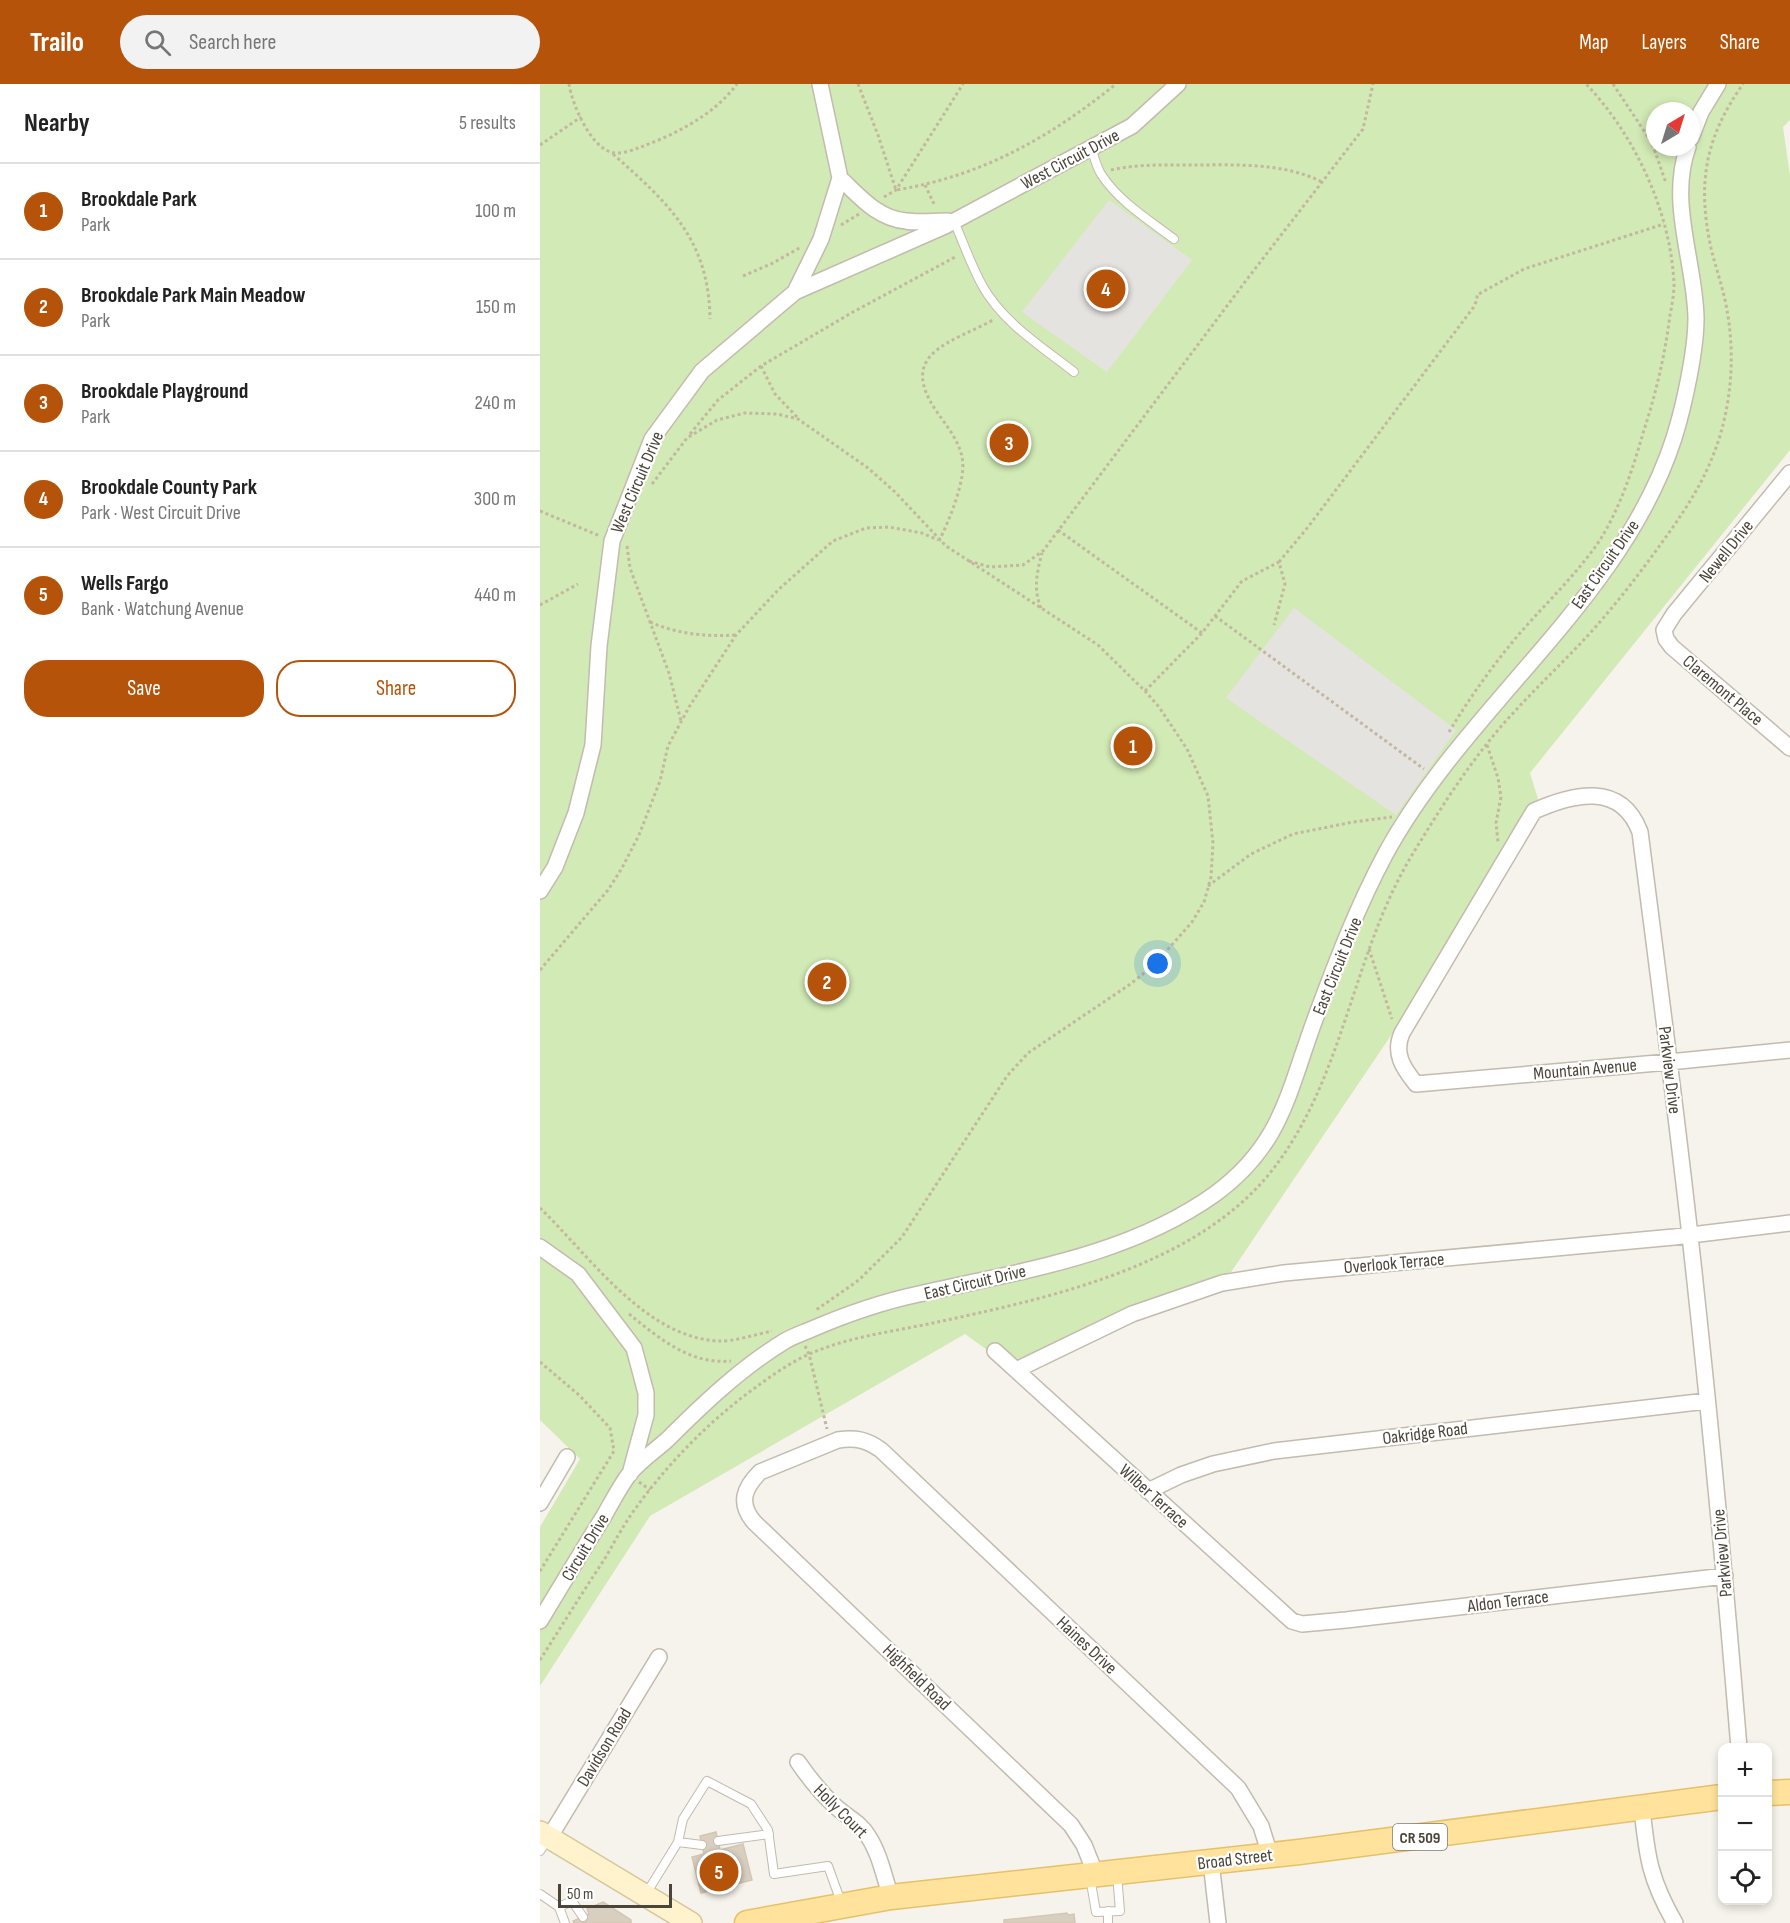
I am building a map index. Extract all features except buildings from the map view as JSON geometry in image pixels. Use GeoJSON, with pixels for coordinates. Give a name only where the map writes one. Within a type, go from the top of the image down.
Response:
{"type":"FeatureCollection","features":[{"type":"Feature","properties":{"kind":"main road"},"geometry":{"type":"LineString","coordinates":[[1772,1793],[1790,1792]]}},
{"type":"Feature","properties":{"kind":"main road","name":"Broad Street"},"geometry":{"type":"LineString","coordinates":[[747,1923],[800,1918],[842,1905],[891,1897],[1270,1855],[1718,1798]]}},
{"type":"Feature","properties":{"kind":"main road"},"geometry":{"type":"LineString","coordinates":[[543,1841],[645,1895],[691,1923]]}},
{"type":"Feature","properties":{"kind":"street"},"geometry":{"type":"LineString","coordinates":[[795,292],[821,239],[840,178],[820,84]]}},
{"type":"Feature","properties":{"kind":"street","name":"West Circuit Drive"},"geometry":{"type":"LineString","coordinates":[[540,891],[555,867],[576,813],[593,745],[599,646],[620,543],[651,439],[702,371],[795,292],[954,221],[1132,126],[1178,84]]}},
{"type":"Feature","properties":{"kind":"street"},"geometry":{"type":"LineString","coordinates":[[1700,115],[1718,84]]}},
{"type":"Feature","properties":{"kind":"street","name":"East Circuit Drive"},"geometry":{"type":"LineString","coordinates":[[630,1474],[690,1415],[786,1340],[856,1310],[1101,1251],[1170,1223],[1217,1192],[1250,1164],[1272,1134],[1288,1100],[1299,1062],[1343,944],[1380,865],[1434,777],[1596,584],[1625,541],[1654,491],[1674,435],[1688,380],[1696,321],[1680,196],[1684,156]]}},
{"type":"Feature","properties":{"kind":"street","name":"West Circuit Drive"},"geometry":{"type":"LineString","coordinates":[[840,178],[870,207],[886,216],[905,221],[954,221]]}},
{"type":"Feature","properties":{"kind":"street","name":"Newell Drive"},"geometry":{"type":"LineString","coordinates":[[1664,630],[1674,614],[1790,473]]}},
{"type":"Feature","properties":{"kind":"street","name":"Claremont Place"},"geometry":{"type":"LineString","coordinates":[[1664,630],[1666,639],[1672,647],[1789,745]]}},
{"type":"Feature","properties":{"kind":"street","name":"Parkview Drive"},"geometry":{"type":"LineString","coordinates":[[1416,1084],[1405,1071],[1398,1056],[1400,1036],[1534,811],[1575,797],[1600,797],[1614,800],[1628,809],[1640,831],[1690,1235],[1725,1576],[1739,1743]]}},
{"type":"Feature","properties":{"kind":"street","name":"Mountain Avenue"},"geometry":{"type":"LineString","coordinates":[[1416,1084],[1790,1050]]}},
{"type":"Feature","properties":{"kind":"street","name":"Overlook Terrace"},"geometry":{"type":"LineString","coordinates":[[1016,1370],[1132,1314],[1222,1283],[1284,1273],[1690,1235],[1790,1223]]}},
{"type":"Feature","properties":{"kind":"street"},"geometry":{"type":"LineString","coordinates":[[540,1247],[578,1274],[634,1348],[646,1393],[646,1415],[630,1474]]}},
{"type":"Feature","properties":{"kind":"street","name":"Wilber Terrace"},"geometry":{"type":"LineString","coordinates":[[995,1352],[1292,1621]]}},
{"type":"Feature","properties":{"kind":"street","name":"Oakridge Road"},"geometry":{"type":"LineString","coordinates":[[1148,1491],[1181,1475],[1213,1464],[1274,1451],[1707,1401]]}},
{"type":"Feature","properties":{"kind":"street","name":"Haines Drive"},"geometry":{"type":"LineString","coordinates":[[751,1481],[760,1472],[772,1466],[830,1443],[850,1438],[860,1438],[881,1450],[1238,1788],[1261,1827],[1270,1855]]}},
{"type":"Feature","properties":{"kind":"street"},"geometry":{"type":"LineString","coordinates":[[540,1503],[567,1457]]}},
{"type":"Feature","properties":{"kind":"street","name":"Circuit Drive"},"geometry":{"type":"LineString","coordinates":[[540,1621],[630,1474]]}},
{"type":"Feature","properties":{"kind":"street","name":"Highfield Road"},"geometry":{"type":"LineString","coordinates":[[751,1481],[746,1491],[745,1505],[747,1513],[754,1522],[1071,1825],[1101,1874]]}},
{"type":"Feature","properties":{"kind":"street","name":"Aldon Terrace"},"geometry":{"type":"LineString","coordinates":[[1292,1621],[1302,1624],[1346,1620],[1725,1576]]}},
{"type":"Feature","properties":{"kind":"street","name":"Davidson Road"},"geometry":{"type":"LineString","coordinates":[[543,1841],[659,1657]]}},
{"type":"Feature","properties":{"kind":"street","name":"Holly Court"},"geometry":{"type":"LineString","coordinates":[[798,1762],[814,1786],[868,1834],[891,1897]]}},
{"type":"Feature","properties":{"kind":"street"},"geometry":{"type":"LineString","coordinates":[[1642,1809],[1652,1877],[1675,1923]]}},
{"type":"Feature","properties":{"kind":"street"},"geometry":{"type":"LineString","coordinates":[[1211,1862],[1218,1923]]}},
{"type":"Feature","properties":{"kind":"lane"},"geometry":{"type":"LineString","coordinates":[[1091,147],[1100,173],[1110,186],[1135,210],[1174,239]]}},
{"type":"Feature","properties":{"kind":"lane"},"geometry":{"type":"LineString","coordinates":[[954,221],[983,286],[1004,313],[1036,343],[1074,372]]}},
{"type":"Feature","properties":{"kind":"lane"},"geometry":{"type":"LineString","coordinates":[[645,1895],[678,1842],[683,1819],[707,1781],[752,1804],[768,1830],[774,1874],[828,1866],[842,1905]]}},
{"type":"Feature","properties":{"kind":"lane"},"geometry":{"type":"LineString","coordinates":[[718,1841],[769,1834]]}},
{"type":"Feature","properties":{"kind":"lane"},"geometry":{"type":"LineString","coordinates":[[678,1842],[702,1845]]}},
{"type":"Feature","properties":{"kind":"lane"},"geometry":{"type":"LineString","coordinates":[[1101,1874],[1120,1911],[1096,1912],[1101,1874]]}},
{"type":"Feature","properties":{"kind":"lane"},"geometry":{"type":"LineString","coordinates":[[540,1894],[559,1907],[565,1923]]}},
{"type":"Feature","properties":{"kind":"lane"},"geometry":{"type":"LineString","coordinates":[[559,1907],[572,1901],[583,1917]]}},
{"type":"Feature","properties":{"kind":"lane"},"geometry":{"type":"LineString","coordinates":[[1108,1911],[1108,1923]]}},
{"type":"Feature","properties":{"kind":"path"},"geometry":{"type":"LineString","coordinates":[[569,84],[586,128],[602,149],[614,154],[656,192],[671,209],[687,234],[706,274],[710,297],[710,319]]}},
{"type":"Feature","properties":{"kind":"path"},"geometry":{"type":"LineString","coordinates":[[614,154],[662,140],[687,127],[711,110],[737,84]]}},
{"type":"Feature","properties":{"kind":"path"},"geometry":{"type":"LineString","coordinates":[[858,84],[896,190]]}},
{"type":"Feature","properties":{"kind":"path"},"geometry":{"type":"LineString","coordinates":[[896,190],[963,84]]}},
{"type":"Feature","properties":{"kind":"path"},"geometry":{"type":"LineString","coordinates":[[896,190],[925,185],[980,168],[1019,150],[1116,84]]}},
{"type":"Feature","properties":{"kind":"path"},"geometry":{"type":"LineString","coordinates":[[1042,610],[1036,596],[1037,574],[1043,552],[1251,274],[1363,129],[1373,84]]}},
{"type":"Feature","properties":{"kind":"path"},"geometry":{"type":"LineString","coordinates":[[1449,732],[1474,691],[1521,633],[1567,583],[1600,539],[1622,497],[1655,397],[1666,346],[1674,285],[1669,238],[1636,151],[1607,106],[1586,84]]}},
{"type":"Feature","properties":{"kind":"path"},"geometry":{"type":"LineString","coordinates":[[1613,84],[1652,143],[1667,186]]}},
{"type":"Feature","properties":{"kind":"path"},"geometry":{"type":"LineString","coordinates":[[540,1660],[638,1505],[681,1454],[719,1416],[774,1374],[809,1354],[863,1336],[1013,1306],[1083,1286],[1193,1239],[1230,1211],[1263,1180],[1297,1135],[1329,1067],[1368,947],[1389,897],[1408,860],[1458,782],[1487,745],[1583,641],[1656,550],[1697,492],[1718,442],[1732,372],[1726,303],[1707,226],[1705,173],[1709,148],[1718,125],[1743,84]]}},
{"type":"Feature","properties":{"kind":"path"},"geometry":{"type":"LineString","coordinates":[[540,145],[581,117]]}},
{"type":"Feature","properties":{"kind":"path"},"geometry":{"type":"LineString","coordinates":[[1100,173],[1142,166],[1248,164],[1308,175],[1322,182]]}},
{"type":"Feature","properties":{"kind":"path"},"geometry":{"type":"LineString","coordinates":[[1145,691],[1202,633],[1242,581],[1279,562],[1308,527],[1473,308],[1477,295],[1524,269],[1664,224]]}},
{"type":"Feature","properties":{"kind":"path"},"geometry":{"type":"LineString","coordinates":[[648,490],[657,474],[718,400],[761,366],[853,312],[957,256]]}},
{"type":"Feature","properties":{"kind":"path"},"geometry":{"type":"LineString","coordinates":[[939,541],[947,525],[962,476],[962,456],[927,397],[923,380],[924,365],[934,351],[946,342],[1004,313]]}},
{"type":"Feature","properties":{"kind":"path"},"geometry":{"type":"LineString","coordinates":[[761,366],[774,394],[798,419],[868,468],[895,492],[939,541],[964,560],[1098,645],[1145,691],[1159,707],[1187,749],[1208,796],[1213,843],[1204,902],[1192,922],[1153,966],[1129,985],[1028,1053],[1007,1076],[902,1237],[859,1280],[810,1313]]}},
{"type":"Feature","properties":{"kind":"path"},"geometry":{"type":"LineString","coordinates":[[687,438],[717,420],[745,413],[777,414],[798,419]]}},
{"type":"Feature","properties":{"kind":"path"},"geometry":{"type":"LineString","coordinates":[[540,511],[620,543],[669,673],[681,721]]}},
{"type":"Feature","properties":{"kind":"path"},"geometry":{"type":"LineString","coordinates":[[540,970],[608,890],[622,868],[639,835],[660,781],[668,746],[681,721],[736,635],[779,589],[833,541],[866,528],[889,527],[922,533],[939,541]]}},
{"type":"Feature","properties":{"kind":"path"},"geometry":{"type":"LineString","coordinates":[[1058,531],[1202,633]]}},
{"type":"Feature","properties":{"kind":"path"},"geometry":{"type":"LineString","coordinates":[[964,560],[990,567],[1023,565],[1043,552]]}},
{"type":"Feature","properties":{"kind":"path"},"geometry":{"type":"LineString","coordinates":[[1274,625],[1284,584],[1279,562]]}},
{"type":"Feature","properties":{"kind":"path"},"geometry":{"type":"LineString","coordinates":[[540,605],[578,584]]}},
{"type":"Feature","properties":{"kind":"path"},"geometry":{"type":"LineString","coordinates":[[1215,616],[1434,777]]}},
{"type":"Feature","properties":{"kind":"path"},"geometry":{"type":"LineString","coordinates":[[650,622],[667,629],[709,637],[736,635]]}},
{"type":"Feature","properties":{"kind":"path"},"geometry":{"type":"LineString","coordinates":[[1487,745],[1498,778],[1501,797],[1496,823],[1499,844]]}},
{"type":"Feature","properties":{"kind":"path"},"geometry":{"type":"LineString","coordinates":[[1208,886],[1251,854],[1293,834],[1364,820],[1409,817]]}},
{"type":"Feature","properties":{"kind":"path"},"geometry":{"type":"LineString","coordinates":[[1368,947],[1393,1020]]}},
{"type":"Feature","properties":{"kind":"path"},"geometry":{"type":"LineString","coordinates":[[540,1208],[627,1297],[660,1322],[683,1335],[719,1341],[773,1330]]}},
{"type":"Feature","properties":{"kind":"path"},"geometry":{"type":"LineString","coordinates":[[626,1312],[683,1353],[722,1362],[741,1360]]}},
{"type":"Feature","properties":{"kind":"path"},"geometry":{"type":"LineString","coordinates":[[809,1354],[830,1443]]}},
{"type":"Feature","properties":{"kind":"path"},"geometry":{"type":"LineString","coordinates":[[540,1362],[579,1395],[610,1428],[614,1450],[540,1571]]}},
{"type":"Feature","properties":{"kind":"green space"},"geometry":{"type":"Polygon","coordinates":[[[540,84],[1790,84],[1790,120],[1783,127],[1790,176],[1790,450],[1530,773],[1542,812],[1219,1290],[1005,1363],[965,1334],[650,1516],[540,1686],[540,1527],[580,1459],[540,1420],[540,84]]]}},
{"type":"Feature","properties":{"kind":"shaded area"},"geometry":{"type":"Polygon","coordinates":[[[1109,200],[1192,260],[1107,372],[1022,312],[1109,200]]]}},
{"type":"Feature","properties":{"kind":"shaded area"},"geometry":{"type":"Polygon","coordinates":[[[1294,608],[1456,730],[1396,815],[1226,698],[1294,608]]]}},
{"type":"Feature","properties":{"kind":"place","name":"Brookdale County Park"},"geometry":{"type":"Point","coordinates":[1106,289]}},
{"type":"Feature","properties":{"kind":"place","name":"Brookdale Playground"},"geometry":{"type":"Point","coordinates":[1009,443]}},
{"type":"Feature","properties":{"kind":"place","name":"Brookdale Park"},"geometry":{"type":"Point","coordinates":[1133,746]}},
{"type":"Feature","properties":{"kind":"place","name":"Brookdale Park Main Meadow"},"geometry":{"type":"Point","coordinates":[827,982]}},
{"type":"Feature","properties":{"kind":"place","name":"Wells Fargo"},"geometry":{"type":"Point","coordinates":[719,1872]}}]}
